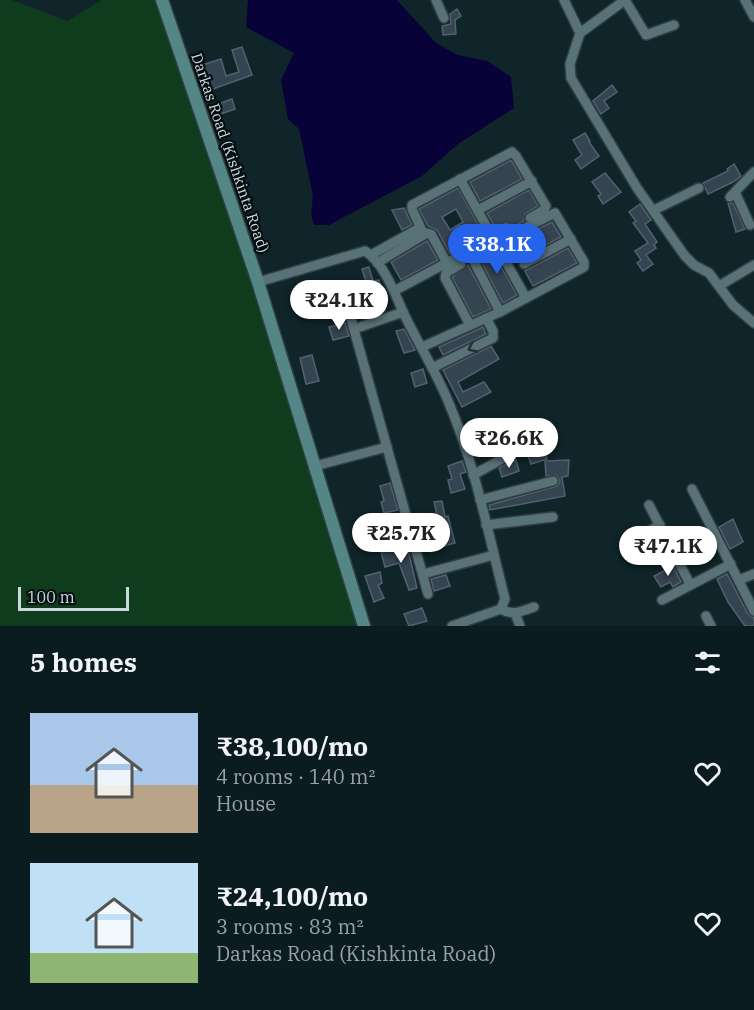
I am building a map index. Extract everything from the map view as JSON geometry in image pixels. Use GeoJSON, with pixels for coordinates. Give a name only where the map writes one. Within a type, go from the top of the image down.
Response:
{"type":"FeatureCollection","features":[{"type":"Feature","properties":{"kind":"main road","name":"Darkas Road (Kishkinta Road)"},"geometry":{"type":"LineString","coordinates":[[162,0],[258,282],[364,626]]}},
{"type":"Feature","properties":{"kind":"street"},"geometry":{"type":"LineString","coordinates":[[436,0],[444,18]]}},
{"type":"Feature","properties":{"kind":"street"},"geometry":{"type":"LineString","coordinates":[[564,0],[580,33]]}},
{"type":"Feature","properties":{"kind":"street"},"geometry":{"type":"LineString","coordinates":[[674,25],[646,35],[625,0],[580,33],[570,64],[571,78],[638,188],[689,261],[709,273],[733,305],[752,320]]}},
{"type":"Feature","properties":{"kind":"street"},"geometry":{"type":"LineString","coordinates":[[745,0],[754,17]]}},
{"type":"Feature","properties":{"kind":"street"},"geometry":{"type":"LineString","coordinates":[[420,232],[412,205],[512,153],[516,156],[546,208],[497,241]]}},
{"type":"Feature","properties":{"kind":"street"},"geometry":{"type":"LineString","coordinates":[[750,225],[732,195],[754,172]]}},
{"type":"Feature","properties":{"kind":"street"},"geometry":{"type":"LineString","coordinates":[[460,179],[497,241],[526,298]]}},
{"type":"Feature","properties":{"kind":"street"},"geometry":{"type":"LineString","coordinates":[[478,210],[532,182]]}},
{"type":"Feature","properties":{"kind":"street"},"geometry":{"type":"LineString","coordinates":[[654,210],[699,188]]}},
{"type":"Feature","properties":{"kind":"street"},"geometry":{"type":"LineString","coordinates":[[394,291],[447,263],[554,213],[584,262],[584,267],[500,312],[422,347]]}},
{"type":"Feature","properties":{"kind":"street"},"geometry":{"type":"LineString","coordinates":[[371,255],[420,232],[431,234],[447,263]]}},
{"type":"Feature","properties":{"kind":"street"},"geometry":{"type":"LineString","coordinates":[[378,263],[420,232]]}},
{"type":"Feature","properties":{"kind":"street"},"geometry":{"type":"LineString","coordinates":[[524,264],[571,239]]}},
{"type":"Feature","properties":{"kind":"street"},"geometry":{"type":"LineString","coordinates":[[258,282],[365,251],[378,263],[394,291],[448,401],[473,475],[505,598],[501,609],[492,614],[452,626]]}},
{"type":"Feature","properties":{"kind":"street"},"geometry":{"type":"LineString","coordinates":[[473,260],[500,312]]}},
{"type":"Feature","properties":{"kind":"street"},"geometry":{"type":"LineString","coordinates":[[460,264],[446,273],[445,278],[470,325]]}},
{"type":"Feature","properties":{"kind":"street"},"geometry":{"type":"LineString","coordinates":[[719,286],[754,265]]}},
{"type":"Feature","properties":{"kind":"street"},"geometry":{"type":"LineString","coordinates":[[346,301],[428,594]]}},
{"type":"Feature","properties":{"kind":"street"},"geometry":{"type":"LineString","coordinates":[[354,329],[404,312]]}},
{"type":"Feature","properties":{"kind":"street"},"geometry":{"type":"LineString","coordinates":[[432,368],[493,338],[493,331],[486,318]]}},
{"type":"Feature","properties":{"kind":"street"},"geometry":{"type":"LineString","coordinates":[[315,466],[387,447]]}},
{"type":"Feature","properties":{"kind":"street"},"geometry":{"type":"LineString","coordinates":[[473,475],[524,447]]}},
{"type":"Feature","properties":{"kind":"street"},"geometry":{"type":"LineString","coordinates":[[480,500],[553,481]]}},
{"type":"Feature","properties":{"kind":"street"},"geometry":{"type":"LineString","coordinates":[[692,489],[754,611]]}},
{"type":"Feature","properties":{"kind":"street"},"geometry":{"type":"LineString","coordinates":[[649,505],[690,584]]}},
{"type":"Feature","properties":{"kind":"street"},"geometry":{"type":"LineString","coordinates":[[486,525],[553,517]]}},
{"type":"Feature","properties":{"kind":"street"},"geometry":{"type":"LineString","coordinates":[[642,535],[660,525]]}},
{"type":"Feature","properties":{"kind":"street"},"geometry":{"type":"LineString","coordinates":[[423,574],[494,555]]}},
{"type":"Feature","properties":{"kind":"street"},"geometry":{"type":"LineString","coordinates":[[662,600],[731,564]]}},
{"type":"Feature","properties":{"kind":"street"},"geometry":{"type":"LineString","coordinates":[[739,580],[754,574]]}},
{"type":"Feature","properties":{"kind":"street"},"geometry":{"type":"LineString","coordinates":[[501,609],[515,613],[534,607]]}},
{"type":"Feature","properties":{"kind":"street"},"geometry":{"type":"LineString","coordinates":[[515,613],[520,626]]}},
{"type":"Feature","properties":{"kind":"street"},"geometry":{"type":"LineString","coordinates":[[706,616],[711,626]]}},
{"type":"Feature","properties":{"kind":"green space"},"geometry":{"type":"Polygon","coordinates":[[[0,0],[12,0],[67,21],[102,0],[160,0],[362,626],[0,626],[0,0]]]}},
{"type":"Feature","properties":{"kind":"shaded area"},"geometry":{"type":"Polygon","coordinates":[[[248,0],[397,0],[436,43],[458,55],[487,61],[511,77],[514,108],[458,144],[422,176],[329,225],[314,225],[311,214],[313,196],[299,129],[288,119],[281,80],[294,53],[246,27],[248,0]]]}},
{"type":"Feature","properties":{"kind":"building"},"geometry":{"type":"Polygon","coordinates":[[[457,9],[461,16],[455,20],[456,34],[443,35],[442,26],[451,24],[450,14],[457,9]]]}},
{"type":"Feature","properties":{"kind":"building"},"geometry":{"type":"Polygon","coordinates":[[[242,47],[252,75],[210,90],[202,65],[221,59],[226,76],[239,72],[232,50],[242,47]]]}},
{"type":"Feature","properties":{"kind":"building"},"geometry":{"type":"Polygon","coordinates":[[[612,85],[617,92],[604,101],[609,108],[601,114],[593,101],[612,85]]]}},
{"type":"Feature","properties":{"kind":"building"},"geometry":{"type":"Polygon","coordinates":[[[232,99],[235,109],[218,115],[215,105],[232,99]]]}},
{"type":"Feature","properties":{"kind":"building"},"geometry":{"type":"Polygon","coordinates":[[[585,133],[599,156],[581,169],[575,160],[582,155],[573,140],[585,133]]]}},
{"type":"Feature","properties":{"kind":"building"},"geometry":{"type":"Polygon","coordinates":[[[511,160],[522,179],[480,201],[470,182],[511,160]]]}},
{"type":"Feature","properties":{"kind":"building"},"geometry":{"type":"Polygon","coordinates":[[[734,164],[741,176],[708,194],[703,183],[728,171],[727,169],[734,164]]]}},
{"type":"Feature","properties":{"kind":"building"},"geometry":{"type":"Polygon","coordinates":[[[605,173],[621,192],[603,204],[598,196],[601,194],[592,182],[605,173]]]}},
{"type":"Feature","properties":{"kind":"building"},"geometry":{"type":"Polygon","coordinates":[[[458,188],[484,235],[450,254],[437,230],[428,226],[419,209],[458,188]],[[456,209],[442,217],[450,230],[463,222],[456,209]]]}},
{"type":"Feature","properties":{"kind":"building"},"geometry":{"type":"Polygon","coordinates":[[[529,190],[538,206],[525,214],[524,221],[513,227],[506,223],[496,229],[487,213],[529,190]]]}},
{"type":"Feature","properties":{"kind":"building"},"geometry":{"type":"Polygon","coordinates":[[[728,203],[733,203],[745,229],[736,232],[728,203]]]}},
{"type":"Feature","properties":{"kind":"building"},"geometry":{"type":"Polygon","coordinates":[[[640,204],[651,220],[645,224],[657,242],[654,245],[656,248],[646,255],[653,264],[643,271],[637,263],[641,260],[635,251],[648,243],[633,223],[636,221],[629,212],[640,204]]]}},
{"type":"Feature","properties":{"kind":"building"},"geometry":{"type":"Polygon","coordinates":[[[404,208],[412,225],[402,230],[392,210],[404,208]]]}},
{"type":"Feature","properties":{"kind":"building"},"geometry":{"type":"Polygon","coordinates":[[[552,222],[561,237],[519,259],[510,243],[552,222]]]}},
{"type":"Feature","properties":{"kind":"building"},"geometry":{"type":"Polygon","coordinates":[[[427,241],[438,260],[401,280],[391,262],[427,241]]]}},
{"type":"Feature","properties":{"kind":"building"},"geometry":{"type":"Polygon","coordinates":[[[490,247],[517,295],[503,303],[477,254],[490,247]]]}},
{"type":"Feature","properties":{"kind":"building"},"geometry":{"type":"Polygon","coordinates":[[[568,248],[577,263],[533,286],[525,271],[568,248]]]}},
{"type":"Feature","properties":{"kind":"building"},"geometry":{"type":"Polygon","coordinates":[[[468,265],[491,309],[473,317],[452,277],[468,265]]]}},
{"type":"Feature","properties":{"kind":"building"},"geometry":{"type":"Polygon","coordinates":[[[369,267],[373,281],[379,280],[385,311],[360,316],[354,284],[366,282],[362,269],[369,267]]]}},
{"type":"Feature","properties":{"kind":"building"},"geometry":{"type":"Polygon","coordinates":[[[345,323],[349,336],[333,340],[329,327],[345,323]]]}},
{"type":"Feature","properties":{"kind":"building"},"geometry":{"type":"Polygon","coordinates":[[[483,327],[486,334],[443,355],[439,347],[483,327]]]}},
{"type":"Feature","properties":{"kind":"building"},"geometry":{"type":"Polygon","coordinates":[[[404,329],[415,350],[404,353],[396,331],[404,329]]]}},
{"type":"Feature","properties":{"kind":"building"},"geometry":{"type":"Polygon","coordinates":[[[491,346],[499,359],[458,382],[463,392],[484,382],[491,392],[462,407],[443,370],[491,346]]]}},
{"type":"Feature","properties":{"kind":"building"},"geometry":{"type":"Polygon","coordinates":[[[312,355],[319,381],[306,384],[300,358],[312,355]]]}},
{"type":"Feature","properties":{"kind":"building"},"geometry":{"type":"Polygon","coordinates":[[[423,369],[427,383],[415,387],[411,373],[423,369]]]}},
{"type":"Feature","properties":{"kind":"building"},"geometry":{"type":"Polygon","coordinates":[[[536,424],[547,459],[531,464],[527,453],[530,450],[530,444],[526,441],[522,428],[536,424]]]}},
{"type":"Feature","properties":{"kind":"building"},"geometry":{"type":"Polygon","coordinates":[[[516,460],[519,471],[502,477],[499,468],[516,460]]]}},
{"type":"Feature","properties":{"kind":"building"},"geometry":{"type":"Polygon","coordinates":[[[569,460],[568,476],[562,477],[565,496],[490,510],[489,505],[557,486],[560,482],[557,476],[546,476],[545,461],[569,460]]]}},
{"type":"Feature","properties":{"kind":"building"},"geometry":{"type":"Polygon","coordinates":[[[462,461],[466,472],[460,474],[465,489],[451,493],[448,480],[452,479],[448,466],[462,461]]]}},
{"type":"Feature","properties":{"kind":"building"},"geometry":{"type":"Polygon","coordinates":[[[390,483],[398,510],[384,513],[380,486],[390,483]]]}},
{"type":"Feature","properties":{"kind":"building"},"geometry":{"type":"Polygon","coordinates":[[[442,501],[445,517],[448,516],[455,543],[426,551],[422,537],[436,534],[433,520],[438,519],[434,502],[442,501]]]}},
{"type":"Feature","properties":{"kind":"building"},"geometry":{"type":"Polygon","coordinates":[[[733,519],[743,542],[730,549],[719,527],[733,519]]]}},
{"type":"Feature","properties":{"kind":"building"},"geometry":{"type":"Polygon","coordinates":[[[407,545],[417,588],[409,590],[399,563],[385,567],[381,552],[407,545]]]}},
{"type":"Feature","properties":{"kind":"building"},"geometry":{"type":"Polygon","coordinates":[[[673,566],[681,582],[673,587],[670,582],[661,587],[654,576],[673,566]]]}},
{"type":"Feature","properties":{"kind":"building"},"geometry":{"type":"Polygon","coordinates":[[[380,572],[382,583],[378,585],[384,598],[374,602],[365,576],[380,572]]]}},
{"type":"Feature","properties":{"kind":"building"},"geometry":{"type":"Polygon","coordinates":[[[727,574],[748,614],[754,618],[754,626],[745,626],[728,602],[717,579],[727,574]]]}},
{"type":"Feature","properties":{"kind":"building"},"geometry":{"type":"Polygon","coordinates":[[[446,575],[450,586],[434,591],[431,579],[446,575]]]}},
{"type":"Feature","properties":{"kind":"building"},"geometry":{"type":"Polygon","coordinates":[[[422,608],[427,621],[409,626],[404,614],[422,608]]]}}]}
